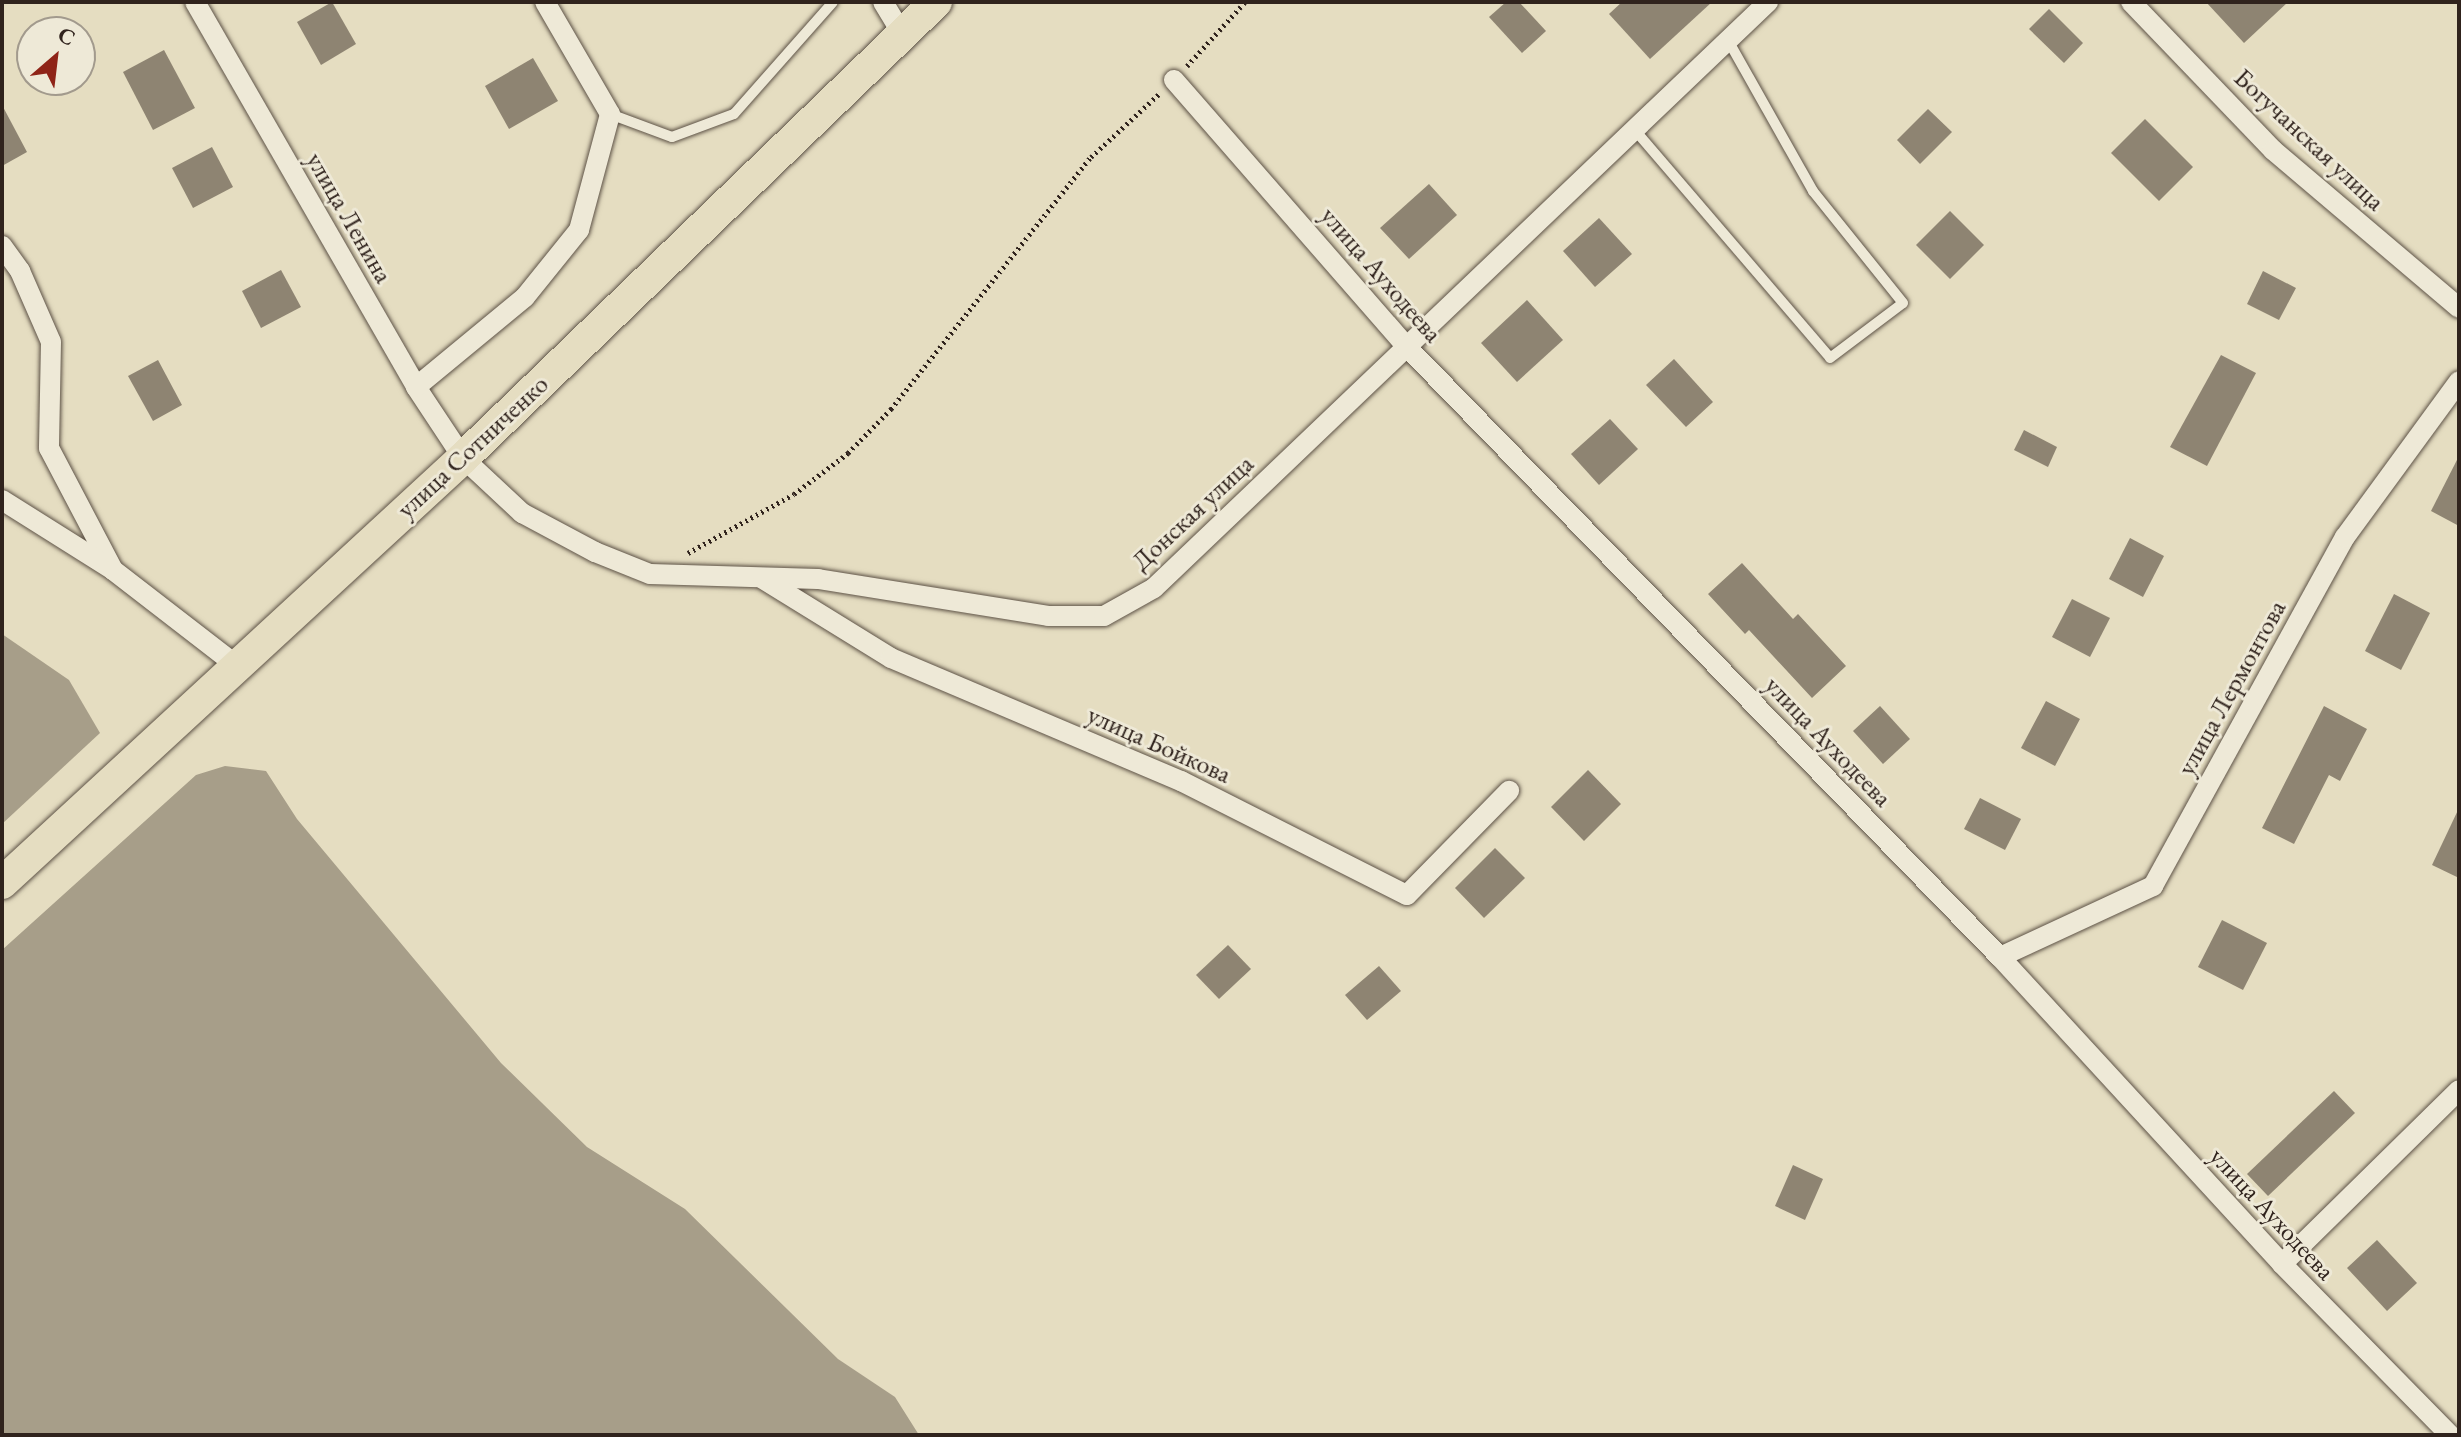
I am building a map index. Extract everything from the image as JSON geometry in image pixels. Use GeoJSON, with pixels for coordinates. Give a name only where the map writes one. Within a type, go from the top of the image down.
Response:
{"type":"FeatureCollection","features":[{"type":"Feature","properties":{"kind":"main road","name":"улица Сотниченко"},"geometry":{"type":"LineString","coordinates":[[2,883],[463,458],[936,2]]}},
{"type":"Feature","properties":{"kind":"street","name":"улица Ленина"},"geometry":{"type":"LineString","coordinates":[[195,2],[416,387],[463,458]]}},
{"type":"Feature","properties":{"kind":"street"},"geometry":{"type":"LineString","coordinates":[[416,387],[525,297],[579,230],[610,114],[545,2]]}},
{"type":"Feature","properties":{"kind":"street"},"geometry":{"type":"LineString","coordinates":[[883,2],[902,34]]}},
{"type":"Feature","properties":{"kind":"street","name":"Донская улица"},"geometry":{"type":"LineString","coordinates":[[463,458],[522,513],[595,552],[650,574],[818,579],[1048,616],[1104,616],[1154,588],[1768,2]]}},
{"type":"Feature","properties":{"kind":"street","name":"Богучанская улица"},"geometry":{"type":"LineString","coordinates":[[2131,2],[2273,150],[2459,308]]}},
{"type":"Feature","properties":{"kind":"street","name":"улица Ауходеева"},"geometry":{"type":"LineString","coordinates":[[1174,80],[1406,346],[2000,957],[2282,1264],[2450,1435]]}},
{"type":"Feature","properties":{"kind":"street"},"geometry":{"type":"LineString","coordinates":[[2,246],[20,271],[51,342],[49,448],[113,570]]}},
{"type":"Feature","properties":{"kind":"street","name":"улица Лермонтова"},"geometry":{"type":"LineString","coordinates":[[2000,957],[2153,886],[2345,537],[2459,381]]}},
{"type":"Feature","properties":{"kind":"street"},"geometry":{"type":"LineString","coordinates":[[2,500],[113,570],[237,666]]}},
{"type":"Feature","properties":{"kind":"street","name":"улица Бойкова"},"geometry":{"type":"LineString","coordinates":[[760,577],[891,658],[1181,781],[1407,895],[1509,791]]}},
{"type":"Feature","properties":{"kind":"street"},"geometry":{"type":"LineString","coordinates":[[2282,1264],[2459,1090]]}},
{"type":"Feature","properties":{"kind":"lane"},"geometry":{"type":"LineString","coordinates":[[610,114],[672,137],[734,114],[833,2]]}},
{"type":"Feature","properties":{"kind":"lane"},"geometry":{"type":"LineString","coordinates":[[1634,129],[1830,358],[1903,303],[1813,191],[1728,40]]}},
{"type":"Feature","properties":{"kind":"path"},"geometry":{"type":"LineString","coordinates":[[650,574],[794,494],[848,453],[891,409],[1091,157],[1174,80],[1245,2]]}},
{"type":"Feature","properties":{"kind":"shaded area"},"geometry":{"type":"Polygon","coordinates":[[[2,634],[69,680],[100,733],[2,824],[2,634]]]}},
{"type":"Feature","properties":{"kind":"shaded area"},"geometry":{"type":"Polygon","coordinates":[[[225,766],[266,771],[297,819],[501,1063],[587,1147],[685,1209],[838,1359],[895,1397],[919,1435],[2,1435],[2,950],[196,775],[225,766]]]}},
{"type":"Feature","properties":{"kind":"building"},"geometry":{"type":"Polygon","coordinates":[[[332,2],[356,44],[321,65],[297,22],[332,2]]]}},
{"type":"Feature","properties":{"kind":"building"},"geometry":{"type":"Polygon","coordinates":[[[1506,2],[1519,2],[1546,31],[1522,53],[1489,17],[1506,2]]]}},
{"type":"Feature","properties":{"kind":"building"},"geometry":{"type":"Polygon","coordinates":[[[1622,2],[1712,2],[1650,59],[1609,14],[1622,2]]]}},
{"type":"Feature","properties":{"kind":"building"},"geometry":{"type":"Polygon","coordinates":[[[2206,2],[2288,2],[2244,43],[2206,2]]]}},
{"type":"Feature","properties":{"kind":"building"},"geometry":{"type":"Polygon","coordinates":[[[2049,9],[2083,43],[2064,63],[2029,29],[2049,9]]]}},
{"type":"Feature","properties":{"kind":"building"},"geometry":{"type":"Polygon","coordinates":[[[164,50],[195,108],[153,130],[123,72],[164,50]]]}},
{"type":"Feature","properties":{"kind":"building"},"geometry":{"type":"Polygon","coordinates":[[[533,58],[558,101],[509,129],[485,86],[533,58]]]}},
{"type":"Feature","properties":{"kind":"building"},"geometry":{"type":"Polygon","coordinates":[[[2,105],[27,152],[2,166],[2,105]]]}},
{"type":"Feature","properties":{"kind":"building"},"geometry":{"type":"Polygon","coordinates":[[[1928,109],[1952,132],[1920,164],[1897,140],[1928,109]]]}},
{"type":"Feature","properties":{"kind":"building"},"geometry":{"type":"Polygon","coordinates":[[[2145,119],[2193,167],[2159,201],[2111,153],[2145,119]]]}},
{"type":"Feature","properties":{"kind":"building"},"geometry":{"type":"Polygon","coordinates":[[[212,147],[233,187],[193,208],[172,168],[212,147]]]}},
{"type":"Feature","properties":{"kind":"building"},"geometry":{"type":"Polygon","coordinates":[[[1429,184],[1457,215],[1409,259],[1380,228],[1429,184]]]}},
{"type":"Feature","properties":{"kind":"building"},"geometry":{"type":"Polygon","coordinates":[[[1950,211],[1984,245],[1950,279],[1916,245],[1950,211]]]}},
{"type":"Feature","properties":{"kind":"building"},"geometry":{"type":"Polygon","coordinates":[[[1599,218],[1632,254],[1595,287],[1563,251],[1599,218]]]}},
{"type":"Feature","properties":{"kind":"building"},"geometry":{"type":"Polygon","coordinates":[[[281,270],[301,307],[261,328],[242,291],[281,270]]]}},
{"type":"Feature","properties":{"kind":"building"},"geometry":{"type":"Polygon","coordinates":[[[2263,271],[2296,288],[2279,320],[2247,304],[2263,271]]]}},
{"type":"Feature","properties":{"kind":"building"},"geometry":{"type":"Polygon","coordinates":[[[1527,300],[1563,340],[1517,382],[1481,343],[1527,300]]]}},
{"type":"Feature","properties":{"kind":"building"},"geometry":{"type":"Polygon","coordinates":[[[2221,355],[2256,373],[2207,466],[2170,447],[2221,355]]]}},
{"type":"Feature","properties":{"kind":"building"},"geometry":{"type":"Polygon","coordinates":[[[1674,359],[1713,402],[1686,427],[1646,385],[1674,359]]]}},
{"type":"Feature","properties":{"kind":"building"},"geometry":{"type":"Polygon","coordinates":[[[158,360],[182,405],[153,421],[128,376],[158,360]]]}},
{"type":"Feature","properties":{"kind":"building"},"geometry":{"type":"Polygon","coordinates":[[[1610,419],[1638,449],[1599,485],[1571,454],[1610,419]]]}},
{"type":"Feature","properties":{"kind":"building"},"geometry":{"type":"Polygon","coordinates":[[[2024,430],[2057,447],[2048,467],[2014,450],[2024,430]]]}},
{"type":"Feature","properties":{"kind":"building"},"geometry":{"type":"Polygon","coordinates":[[[2459,456],[2459,526],[2431,511],[2459,456]]]}},
{"type":"Feature","properties":{"kind":"building"},"geometry":{"type":"Polygon","coordinates":[[[2130,538],[2164,556],[2143,597],[2109,579],[2130,538]]]}},
{"type":"Feature","properties":{"kind":"building"},"geometry":{"type":"Polygon","coordinates":[[[1742,563],[1793,619],[1798,614],[1846,666],[1812,698],[1749,630],[1745,634],[1708,594],[1742,563]]]}},
{"type":"Feature","properties":{"kind":"building"},"geometry":{"type":"Polygon","coordinates":[[[2394,594],[2430,613],[2401,670],[2365,651],[2394,594]]]}},
{"type":"Feature","properties":{"kind":"building"},"geometry":{"type":"Polygon","coordinates":[[[2072,599],[2110,618],[2090,657],[2052,637],[2072,599]]]}},
{"type":"Feature","properties":{"kind":"building"},"geometry":{"type":"Polygon","coordinates":[[[2046,701],[2080,719],[2055,766],[2021,748],[2046,701]]]}},
{"type":"Feature","properties":{"kind":"building"},"geometry":{"type":"Polygon","coordinates":[[[1880,706],[1910,739],[1883,764],[1853,731],[1880,706]]]}},
{"type":"Feature","properties":{"kind":"building"},"geometry":{"type":"Polygon","coordinates":[[[2324,706],[2367,729],[2340,781],[2329,775],[2294,844],[2262,828],[2324,706]]]}},
{"type":"Feature","properties":{"kind":"building"},"geometry":{"type":"Polygon","coordinates":[[[1588,770],[1621,804],[1584,841],[1551,807],[1588,770]]]}},
{"type":"Feature","properties":{"kind":"building"},"geometry":{"type":"Polygon","coordinates":[[[1980,798],[2021,819],[2005,850],[1964,829],[1980,798]]]}},
{"type":"Feature","properties":{"kind":"building"},"geometry":{"type":"Polygon","coordinates":[[[2459,808],[2459,878],[2432,865],[2459,808]]]}},
{"type":"Feature","properties":{"kind":"building"},"geometry":{"type":"Polygon","coordinates":[[[1495,848],[1525,878],[1484,918],[1455,888],[1495,848]]]}},
{"type":"Feature","properties":{"kind":"building"},"geometry":{"type":"Polygon","coordinates":[[[2222,920],[2267,943],[2243,990],[2198,967],[2222,920]]]}},
{"type":"Feature","properties":{"kind":"building"},"geometry":{"type":"Polygon","coordinates":[[[1228,945],[1251,969],[1219,999],[1196,975],[1228,945]]]}},
{"type":"Feature","properties":{"kind":"building"},"geometry":{"type":"Polygon","coordinates":[[[1379,966],[1401,991],[1367,1020],[1345,995],[1379,966]]]}},
{"type":"Feature","properties":{"kind":"building"},"geometry":{"type":"Polygon","coordinates":[[[2334,1091],[2355,1113],[2268,1196],[2247,1174],[2334,1091]]]}},
{"type":"Feature","properties":{"kind":"building"},"geometry":{"type":"Polygon","coordinates":[[[1793,1165],[1823,1179],[1805,1220],[1775,1206],[1793,1165]]]}},
{"type":"Feature","properties":{"kind":"building"},"geometry":{"type":"Polygon","coordinates":[[[2377,1240],[2417,1283],[2387,1311],[2347,1268],[2377,1240]]]}}]}
